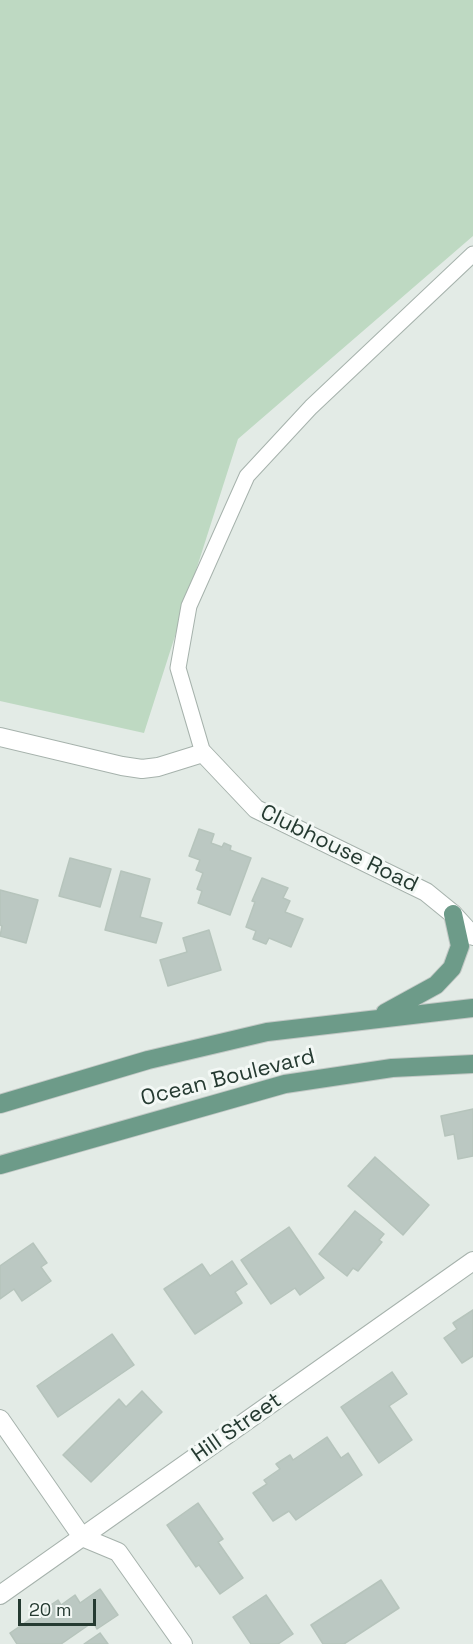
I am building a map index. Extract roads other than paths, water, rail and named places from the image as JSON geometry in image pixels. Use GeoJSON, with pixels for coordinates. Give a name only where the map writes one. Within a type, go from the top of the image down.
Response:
{"type":"FeatureCollection","features":[{"type":"Feature","properties":{"kind":"main road"},"geometry":{"type":"LineString","coordinates":[[375,1019],[436,985],[452,968],[460,946],[453,914]]}},
{"type":"Feature","properties":{"kind":"main road","name":"Ocean Boulevard"},"geometry":{"type":"LineString","coordinates":[[0,1104],[148,1060],[267,1032],[473,1008]]}},
{"type":"Feature","properties":{"kind":"main road","name":"Ocean Boulevard"},"geometry":{"type":"LineString","coordinates":[[0,1165],[285,1083],[392,1068],[473,1064]]}},
{"type":"Feature","properties":{"kind":"street"},"geometry":{"type":"LineString","coordinates":[[0,737],[142,769],[158,767],[203,753]]}},
{"type":"Feature","properties":{"kind":"street","name":"Clubhouse Road"},"geometry":{"type":"LineString","coordinates":[[203,753],[256,809],[426,892],[453,914],[473,936]]}},
{"type":"Feature","properties":{"kind":"street","name":"Hill Street"},"geometry":{"type":"LineString","coordinates":[[0,1595],[473,1261]]}},
{"type":"Feature","properties":{"kind":"street"},"geometry":{"type":"LineString","coordinates":[[0,1419],[82,1537],[118,1552],[183,1644]]}},
{"type":"Feature","properties":{"kind":"lane"},"geometry":{"type":"LineString","coordinates":[[203,753],[178,668],[189,606],[247,476],[311,407],[473,254]]}}]}
